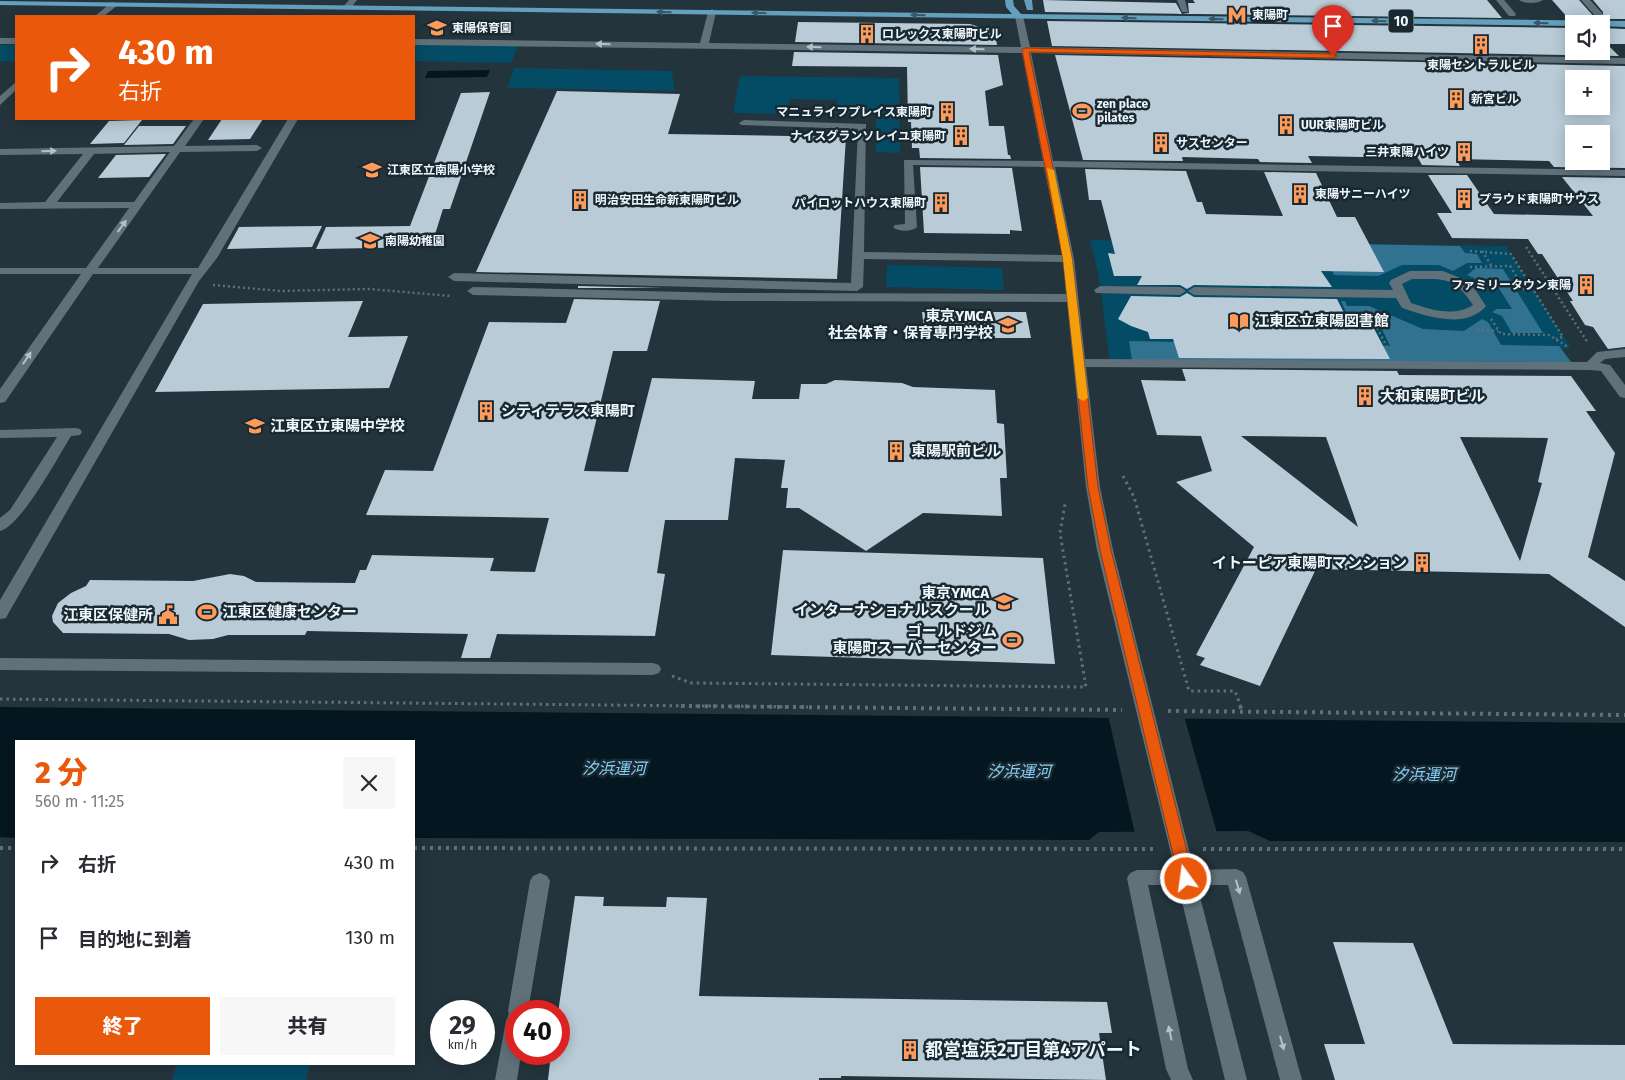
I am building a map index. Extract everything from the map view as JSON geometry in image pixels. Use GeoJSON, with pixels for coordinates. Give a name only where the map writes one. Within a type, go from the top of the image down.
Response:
{"type":"FeatureCollection","features":[{"type":"Feature","properties":{"kind":"main road","name":"10"},"geometry":{"type":"LineString","coordinates":[[403,0],[1029,4],[1185,10],[1625,15]]}},
{"type":"Feature","properties":{"kind":"main road","name":"10"},"geometry":{"type":"LineString","coordinates":[[0,3],[350,4],[712,12],[1625,24]]}},
{"type":"Feature","properties":{"kind":"main road"},"geometry":{"type":"LineString","coordinates":[[1010,4],[1019,16],[1029,4]]}},
{"type":"Feature","properties":{"kind":"street"},"geometry":{"type":"LineString","coordinates":[[1181,0],[1185,10]]}},
{"type":"Feature","properties":{"kind":"street"},"geometry":{"type":"LineString","coordinates":[[1500,0],[1512,14]]}},
{"type":"Feature","properties":{"kind":"street"},"geometry":{"type":"LineString","coordinates":[[1523,0],[1539,0]]}},
{"type":"Feature","properties":{"kind":"street"},"geometry":{"type":"LineString","coordinates":[[1585,0],[1599,14]]}},
{"type":"Feature","properties":{"kind":"street"},"geometry":{"type":"LineString","coordinates":[[100,15],[115,4]]}},
{"type":"Feature","properties":{"kind":"street"},"geometry":{"type":"LineString","coordinates":[[704,46],[712,12]]}},
{"type":"Feature","properties":{"kind":"street"},"geometry":{"type":"LineString","coordinates":[[1019,16],[1068,259],[1093,487],[1105,550],[1236,1080]]}},
{"type":"Feature","properties":{"kind":"street"},"geometry":{"type":"LineString","coordinates":[[0,41],[15,41]]}},
{"type":"Feature","properties":{"kind":"street"},"geometry":{"type":"LineString","coordinates":[[415,42],[1025,50],[1625,61]]}},
{"type":"Feature","properties":{"kind":"street"},"geometry":{"type":"LineString","coordinates":[[0,87],[15,86]]}},
{"type":"Feature","properties":{"kind":"street"},"geometry":{"type":"LineString","coordinates":[[0,102],[15,87]]}},
{"type":"Feature","properties":{"kind":"street"},"geometry":{"type":"LineString","coordinates":[[0,399],[198,120]]}},
{"type":"Feature","properties":{"kind":"street"},"geometry":{"type":"LineString","coordinates":[[0,614],[201,271],[211,258],[292,120]]}},
{"type":"Feature","properties":{"kind":"street"},"geometry":{"type":"LineString","coordinates":[[454,277],[857,287],[864,126],[744,124]]}},
{"type":"Feature","properties":{"kind":"street"},"geometry":{"type":"LineString","coordinates":[[0,152],[257,148]]}},
{"type":"Feature","properties":{"kind":"street"},"geometry":{"type":"LineString","coordinates":[[49,206],[90,150]]}},
{"type":"Feature","properties":{"kind":"street"},"geometry":{"type":"LineString","coordinates":[[899,227],[911,227],[908,162],[1625,173]]}},
{"type":"Feature","properties":{"kind":"street"},"geometry":{"type":"LineString","coordinates":[[0,206],[137,205]]}},
{"type":"Feature","properties":{"kind":"street"},"geometry":{"type":"LineString","coordinates":[[858,255],[1068,259]]}},
{"type":"Feature","properties":{"kind":"street"},"geometry":{"type":"LineString","coordinates":[[0,272],[90,270],[201,271]]}},
{"type":"Feature","properties":{"kind":"street"},"geometry":{"type":"LineString","coordinates":[[1410,275],[1442,275],[1455,277],[1466,285],[1480,306],[1478,313],[1432,314],[1406,305],[1400,294],[1395,284],[1410,275]]}},
{"type":"Feature","properties":{"kind":"street"},"geometry":{"type":"LineString","coordinates":[[1100,290],[1180,291]]}},
{"type":"Feature","properties":{"kind":"street"},"geometry":{"type":"LineString","coordinates":[[473,291],[736,297],[1072,298]]}},
{"type":"Feature","properties":{"kind":"street"},"geometry":{"type":"LineString","coordinates":[[1194,291],[1400,294]]}},
{"type":"Feature","properties":{"kind":"street"},"geometry":{"type":"LineString","coordinates":[[1590,366],[1601,355],[1625,353]]}},
{"type":"Feature","properties":{"kind":"street"},"geometry":{"type":"LineString","coordinates":[[1080,363],[1590,366],[1605,368],[1625,394]]}},
{"type":"Feature","properties":{"kind":"street"},"geometry":{"type":"LineString","coordinates":[[0,434],[72,432],[15,513],[0,526]]}},
{"type":"Feature","properties":{"kind":"street"},"geometry":{"type":"LineString","coordinates":[[0,664],[652,669]]}},
{"type":"Feature","properties":{"kind":"street"},"geometry":{"type":"LineString","coordinates":[[1182,1080],[1177,1070],[1137,878],[1236,877],[1291,1080]]}},
{"type":"Feature","properties":{"kind":"street"},"geometry":{"type":"LineString","coordinates":[[520,1000],[540,881]]}},
{"type":"Feature","properties":{"kind":"street"},"geometry":{"type":"LineString","coordinates":[[506,1080],[509,1065]]}},
{"type":"Feature","properties":{"kind":"path"},"geometry":{"type":"LineString","coordinates":[[1526,247],[1591,348]]}},
{"type":"Feature","properties":{"kind":"path"},"geometry":{"type":"LineString","coordinates":[[1470,251],[1511,254],[1563,337],[1556,339]]}},
{"type":"Feature","properties":{"kind":"path"},"geometry":{"type":"LineString","coordinates":[[1482,251],[1491,266]]}},
{"type":"Feature","properties":{"kind":"path"},"geometry":{"type":"LineString","coordinates":[[1455,277],[1472,265],[1510,266],[1524,289],[1533,289]]}},
{"type":"Feature","properties":{"kind":"path"},"geometry":{"type":"LineString","coordinates":[[205,284],[281,290],[369,289],[458,296]]}},
{"type":"Feature","properties":{"kind":"path"},"geometry":{"type":"LineString","coordinates":[[1478,313],[1492,319],[1501,334],[1549,336],[1571,348]]}},
{"type":"Feature","properties":{"kind":"path"},"geometry":{"type":"LineString","coordinates":[[1370,315],[1385,343]]}},
{"type":"Feature","properties":{"kind":"path"},"geometry":{"type":"LineString","coordinates":[[1123,476],[1134,497],[1189,691],[1235,691],[1242,712]]}},
{"type":"Feature","properties":{"kind":"path"},"geometry":{"type":"LineString","coordinates":[[652,669],[691,683],[1086,687],[1060,533],[1065,504]]}},
{"type":"Feature","properties":{"kind":"path"},"geometry":{"type":"LineString","coordinates":[[0,700],[1132,710]]}},
{"type":"Feature","properties":{"kind":"path"},"geometry":{"type":"LineString","coordinates":[[1162,711],[1625,715]]}},
{"type":"Feature","properties":{"kind":"path"},"geometry":{"type":"LineString","coordinates":[[0,848],[15,848]]}},
{"type":"Feature","properties":{"kind":"path"},"geometry":{"type":"LineString","coordinates":[[415,848],[1158,848]]}},
{"type":"Feature","properties":{"kind":"path"},"geometry":{"type":"LineString","coordinates":[[1198,849],[1625,849]]}},
{"type":"Feature","properties":{"kind":"shaded area"},"geometry":{"type":"Polygon","coordinates":[[[0,45],[15,45],[15,61],[0,61],[0,45]]]}},
{"type":"Feature","properties":{"kind":"shaded area"},"geometry":{"type":"Polygon","coordinates":[[[415,45],[518,46],[511,63],[415,61],[415,45]]]}},
{"type":"Feature","properties":{"kind":"shaded area"},"geometry":{"type":"Polygon","coordinates":[[[514,68],[672,71],[675,91],[507,88],[514,68]]]}},
{"type":"Feature","properties":{"kind":"shaded area"},"geometry":{"type":"Polygon","coordinates":[[[740,76],[899,78],[900,153],[876,152],[876,116],[836,115],[837,100],[789,99],[787,114],[733,113],[740,76]]]}},
{"type":"Feature","properties":{"kind":"shaded area"},"geometry":{"type":"Polygon","coordinates":[[[1090,240],[1506,246],[1571,348],[1562,349],[1574,366],[1110,363],[1099,277],[1090,240]]]}},
{"type":"Feature","properties":{"kind":"shaded area"},"geometry":{"type":"Polygon","coordinates":[[[1240,242],[1460,246],[1465,253],[1477,254],[1482,263],[1467,263],[1453,271],[1439,265],[1402,265],[1378,276],[1334,275],[1330,265],[1240,242]]]}},
{"type":"Feature","properties":{"kind":"shaded area"},"geometry":{"type":"Polygon","coordinates":[[[887,265],[1002,268],[1004,290],[886,287],[887,265]]]}},
{"type":"Feature","properties":{"kind":"shaded area"},"geometry":{"type":"Polygon","coordinates":[[[1476,268],[1503,269],[1543,333],[1512,333],[1502,316],[1492,312],[1497,309],[1512,309],[1495,282],[1481,281],[1467,275],[1476,268]]]}},
{"type":"Feature","properties":{"kind":"shaded area"},"geometry":{"type":"Polygon","coordinates":[[[1341,301],[1345,301],[1347,306],[1369,306],[1423,329],[1464,331],[1482,319],[1488,322],[1501,345],[1559,346],[1571,362],[1132,360],[1129,341],[1390,346],[1380,325],[1358,324],[1354,313],[1346,312],[1341,301]]]}},
{"type":"Feature","properties":{"kind":"shaded area"},"geometry":{"type":"Polygon","coordinates":[[[177,1065],[310,1065],[306,1080],[172,1080],[177,1065]]]}},
{"type":"Feature","properties":{"kind":"water"},"geometry":{"type":"Polygon","coordinates":[[[490,70],[487,77],[425,78],[428,71],[490,70]]]}},
{"type":"Feature","properties":{"kind":"water","name":"汐浜運河"},"geometry":{"type":"Polygon","coordinates":[[[0,707],[1625,723],[1625,842],[1270,841],[1248,831],[1099,832],[1089,840],[415,838],[415,740],[15,740],[15,838],[0,837],[0,707]]]}},
{"type":"Feature","properties":{"kind":"pier"},"geometry":{"type":"Polygon","coordinates":[[[1108,715],[1184,716],[1217,833],[1135,834],[1108,715]]]}},
{"type":"Feature","properties":{"kind":"building"},"geometry":{"type":"Polygon","coordinates":[[[1043,0],[1176,3],[1182,14],[1045,12],[1043,0]]]}},
{"type":"Feature","properties":{"kind":"building"},"geometry":{"type":"Polygon","coordinates":[[[1193,0],[1487,0],[1502,18],[1183,14],[1189,13],[1188,3],[1195,3],[1193,0]]]}},
{"type":"Feature","properties":{"kind":"building"},"geometry":{"type":"Polygon","coordinates":[[[1552,0],[1579,0],[1592,15],[1565,15],[1552,0]]]}},
{"type":"Feature","properties":{"kind":"building"},"geometry":{"type":"Polygon","coordinates":[[[1593,0],[1625,0],[1625,19],[1610,19],[1610,15],[1603,15],[1603,12],[1593,0]]]}},
{"type":"Feature","properties":{"kind":"building"},"geometry":{"type":"Polygon","coordinates":[[[1047,21],[1565,28],[1565,55],[1052,46],[1047,21]]]}},
{"type":"Feature","properties":{"kind":"building","name":"ロレックス東陽町ビル"},"geometry":{"type":"Polygon","coordinates":[[[798,22],[970,24],[995,32],[997,45],[795,42],[798,22]]]}},
{"type":"Feature","properties":{"kind":"building"},"geometry":{"type":"Polygon","coordinates":[[[1610,28],[1625,29],[1625,44],[1610,44],[1610,28]]]}},
{"type":"Feature","properties":{"kind":"building"},"geometry":{"type":"Polygon","coordinates":[[[1610,47],[1619,56],[1610,56],[1610,47]]]}},
{"type":"Feature","properties":{"kind":"building"},"geometry":{"type":"Polygon","coordinates":[[[794,52],[998,55],[1003,85],[985,91],[989,126],[1004,126],[1008,155],[1010,155],[1011,159],[920,158],[919,148],[912,148],[911,122],[908,122],[907,67],[792,66],[794,52]]]}},
{"type":"Feature","properties":{"kind":"building"},"geometry":{"type":"Polygon","coordinates":[[[1055,55],[1625,66],[1625,168],[1610,168],[1610,125],[1565,125],[1565,167],[1554,167],[1549,161],[1456,159],[1460,166],[1422,165],[1418,158],[1308,156],[1312,163],[1260,162],[1258,159],[1182,157],[1183,161],[1083,160],[1055,55]]]}},
{"type":"Feature","properties":{"kind":"building","name":"明治安田生命新東陽町ビル"},"geometry":{"type":"Polygon","coordinates":[[[557,91],[680,94],[668,134],[846,137],[837,279],[476,272],[557,91]]]}},
{"type":"Feature","properties":{"kind":"building"},"geometry":{"type":"Polygon","coordinates":[[[490,92],[450,209],[443,209],[431,247],[316,249],[326,227],[410,226],[461,93],[490,92]]]}},
{"type":"Feature","properties":{"kind":"building"},"geometry":{"type":"Polygon","coordinates":[[[142,120],[124,143],[90,144],[109,121],[142,120]]]}},
{"type":"Feature","properties":{"kind":"building"},"geometry":{"type":"Polygon","coordinates":[[[221,120],[262,120],[250,139],[208,140],[221,120]]]}},
{"type":"Feature","properties":{"kind":"building"},"geometry":{"type":"Polygon","coordinates":[[[139,126],[186,126],[173,144],[124,145],[139,126]]]}},
{"type":"Feature","properties":{"kind":"building"},"geometry":{"type":"Polygon","coordinates":[[[166,154],[149,177],[98,178],[116,155],[166,154]]]}},
{"type":"Feature","properties":{"kind":"building","name":"パイロットハウス東陽町"},"geometry":{"type":"Polygon","coordinates":[[[920,167],[1012,168],[1022,231],[1010,230],[1010,234],[924,233],[920,167]]]}},
{"type":"Feature","properties":{"kind":"building"},"geometry":{"type":"Polygon","coordinates":[[[1085,169],[1186,171],[1197,202],[1202,202],[1206,214],[1283,216],[1264,172],[1316,173],[1337,217],[1355,217],[1384,272],[1321,271],[1332,287],[1194,285],[1187,289],[1180,285],[1137,285],[1142,276],[1114,276],[1108,253],[1115,254],[1101,200],[1089,200],[1085,169]]]}},
{"type":"Feature","properties":{"kind":"building"},"geometry":{"type":"Polygon","coordinates":[[[1428,175],[1467,175],[1494,214],[1593,216],[1562,177],[1625,178],[1625,347],[1608,349],[1593,327],[1585,325],[1570,301],[1573,301],[1542,254],[1538,254],[1528,239],[1452,238],[1437,213],[1452,213],[1428,175]]]}},
{"type":"Feature","properties":{"kind":"building"},"geometry":{"type":"Polygon","coordinates":[[[322,226],[312,247],[227,249],[239,227],[322,226]]]}},
{"type":"Feature","properties":{"kind":"building"},"geometry":{"type":"Polygon","coordinates":[[[578,286],[664,288],[578,288],[578,286]]]}},
{"type":"Feature","properties":{"kind":"building","name":"江東区立東陽図書館"},"geometry":{"type":"Polygon","coordinates":[[[1187,293],[1194,297],[1337,299],[1344,313],[1352,313],[1354,319],[1369,319],[1390,359],[1179,358],[1173,339],[1150,339],[1148,332],[1118,319],[1131,296],[1180,297],[1187,293]]]}},
{"type":"Feature","properties":{"kind":"building"},"geometry":{"type":"Polygon","coordinates":[[[574,299],[660,301],[647,351],[613,351],[584,471],[628,472],[652,378],[755,381],[752,399],[799,399],[801,384],[826,384],[835,380],[902,383],[913,387],[995,390],[997,423],[1004,424],[1007,478],[1000,478],[1002,516],[923,513],[866,551],[799,508],[786,508],[788,488],[781,488],[785,460],[735,458],[728,520],[665,520],[657,573],[665,574],[655,636],[497,634],[490,658],[461,658],[468,634],[307,631],[305,635],[228,635],[213,639],[189,640],[169,634],[63,633],[53,622],[52,616],[58,603],[71,593],[86,586],[90,580],[193,581],[230,574],[244,576],[256,582],[355,583],[360,570],[366,570],[372,555],[494,558],[490,571],[535,572],[549,518],[366,515],[385,470],[433,471],[489,322],[566,323],[574,299]]]}},
{"type":"Feature","properties":{"kind":"building"},"geometry":{"type":"Polygon","coordinates":[[[363,301],[348,337],[408,336],[389,388],[155,392],[203,304],[363,301]]]}},
{"type":"Feature","properties":{"kind":"building"},"geometry":{"type":"Polygon","coordinates":[[[922,312],[1026,312],[1031,338],[925,338],[922,312]]]}},
{"type":"Feature","properties":{"kind":"building"},"geometry":{"type":"Polygon","coordinates":[[[1182,369],[1397,371],[1399,375],[1571,376],[1596,411],[1586,411],[1615,453],[1588,557],[1625,581],[1625,627],[1549,574],[1316,569],[1260,686],[1200,665],[1205,658],[1196,655],[1254,547],[1176,482],[1212,471],[1201,436],[1157,435],[1141,380],[1186,381],[1182,369]],[[1241,436],[1358,527],[1326,437],[1241,436]],[[1460,437],[1520,561],[1542,483],[1538,482],[1548,438],[1460,437]]]}},
{"type":"Feature","properties":{"kind":"building"},"geometry":{"type":"Polygon","coordinates":[[[783,550],[1043,558],[1055,664],[771,655],[783,550]]]}},
{"type":"Feature","properties":{"kind":"building"},"geometry":{"type":"Polygon","coordinates":[[[575,896],[604,897],[603,906],[666,907],[667,897],[707,898],[699,996],[1107,1002],[1112,1033],[1099,1033],[1106,1080],[841,1076],[841,1078],[819,1078],[819,1080],[548,1080],[550,1065],[570,1065],[570,1000],[560,1000],[575,896]]]}},
{"type":"Feature","properties":{"kind":"building"},"geometry":{"type":"Polygon","coordinates":[[[1333,942],[1413,943],[1453,1044],[1625,1045],[1625,1080],[1335,1080],[1324,1044],[1365,1044],[1333,942]]]}},
{"type":"Feature","properties":{"kind":"slow traffic"},"geometry":{"type":"LineString","coordinates":[[1050,170],[1068,259],[1083,398]]}},
{"type":"Feature","properties":{"kind":"place","name":"東陽町"},"geometry":{"type":"Point","coordinates":[1237,15]}},
{"type":"Feature","properties":{"kind":"place","name":"東陽保育園"},"geometry":{"type":"Point","coordinates":[437,28]}},
{"type":"Feature","properties":{"kind":"place","name":"ロレックス東陽町ビル"},"geometry":{"type":"Point","coordinates":[867,34]}},
{"type":"Feature","properties":{"kind":"place","name":"東陽セントラルビル"},"geometry":{"type":"Point","coordinates":[1481,45]}},
{"type":"Feature","properties":{"kind":"place","name":"新宮ビル"},"geometry":{"type":"Point","coordinates":[1456,99]}},
{"type":"Feature","properties":{"kind":"place","name":"zen place pilates"},"geometry":{"type":"Point","coordinates":[1082,111]}},
{"type":"Feature","properties":{"kind":"place","name":"マニュライフプレイス東陽町"},"geometry":{"type":"Point","coordinates":[947,112]}},
{"type":"Feature","properties":{"kind":"place","name":"UUR東陽町ビル"},"geometry":{"type":"Point","coordinates":[1286,125]}},
{"type":"Feature","properties":{"kind":"place","name":"ナイスグランソレイユ東陽町"},"geometry":{"type":"Point","coordinates":[961,136]}},
{"type":"Feature","properties":{"kind":"place","name":"サスセンター"},"geometry":{"type":"Point","coordinates":[1161,143]}},
{"type":"Feature","properties":{"kind":"place","name":"三井東陽ハイツ"},"geometry":{"type":"Point","coordinates":[1464,152]}},
{"type":"Feature","properties":{"kind":"place","name":"江東区立南陽小学校"},"geometry":{"type":"Point","coordinates":[372,170]}},
{"type":"Feature","properties":{"kind":"place","name":"東陽サニーハイツ"},"geometry":{"type":"Point","coordinates":[1300,194]}},
{"type":"Feature","properties":{"kind":"place","name":"プラウド東陽町サウス"},"geometry":{"type":"Point","coordinates":[1464,199]}},
{"type":"Feature","properties":{"kind":"place","name":"明治安田生命新東陽町ビル"},"geometry":{"type":"Point","coordinates":[580,200]}},
{"type":"Feature","properties":{"kind":"place","name":"パイロットハウス東陽町"},"geometry":{"type":"Point","coordinates":[941,203]}},
{"type":"Feature","properties":{"kind":"place","name":"南陽幼稚園"},"geometry":{"type":"Point","coordinates":[370,241]}},
{"type":"Feature","properties":{"kind":"place","name":"ファミリータウン東陽"},"geometry":{"type":"Point","coordinates":[1586,285]}},
{"type":"Feature","properties":{"kind":"place","name":"江東区立東陽図書館"},"geometry":{"type":"Point","coordinates":[1239,321]}},
{"type":"Feature","properties":{"kind":"place","name":"東京YMCA 社会体育・保育専門学校"},"geometry":{"type":"Point","coordinates":[1008,325]}},
{"type":"Feature","properties":{"kind":"place","name":"大和東陽町ビル"},"geometry":{"type":"Point","coordinates":[1365,396]}},
{"type":"Feature","properties":{"kind":"place","name":"シティテラス東陽町"},"geometry":{"type":"Point","coordinates":[486,411]}},
{"type":"Feature","properties":{"kind":"place","name":"江東区立東陽中学校"},"geometry":{"type":"Point","coordinates":[255,426]}},
{"type":"Feature","properties":{"kind":"place","name":"東陽駅前ビル"},"geometry":{"type":"Point","coordinates":[896,451]}},
{"type":"Feature","properties":{"kind":"place","name":"イトーピア東陽町マンション"},"geometry":{"type":"Point","coordinates":[1422,563]}},
{"type":"Feature","properties":{"kind":"place","name":"東京YMCA インターナショナルスクール"},"geometry":{"type":"Point","coordinates":[1004,602]}},
{"type":"Feature","properties":{"kind":"place","name":"江東区健康センター"},"geometry":{"type":"Point","coordinates":[207,612]}},
{"type":"Feature","properties":{"kind":"place","name":"江東区保健所"},"geometry":{"type":"Point","coordinates":[168,615]}},
{"type":"Feature","properties":{"kind":"place","name":"ゴールドジム 東陽町スーパーセンター"},"geometry":{"type":"Point","coordinates":[1012,640]}},
{"type":"Feature","properties":{"kind":"place","name":"都営塩浜2丁目第4アパート"},"geometry":{"type":"Point","coordinates":[910,1050]}},
{"type":"Feature","properties":{"kind":"route"},"geometry":{"type":"LineString","coordinates":[[1186,879],[1105,550],[1093,487],[1068,259],[1025,50],[1333,56]]}}]}
